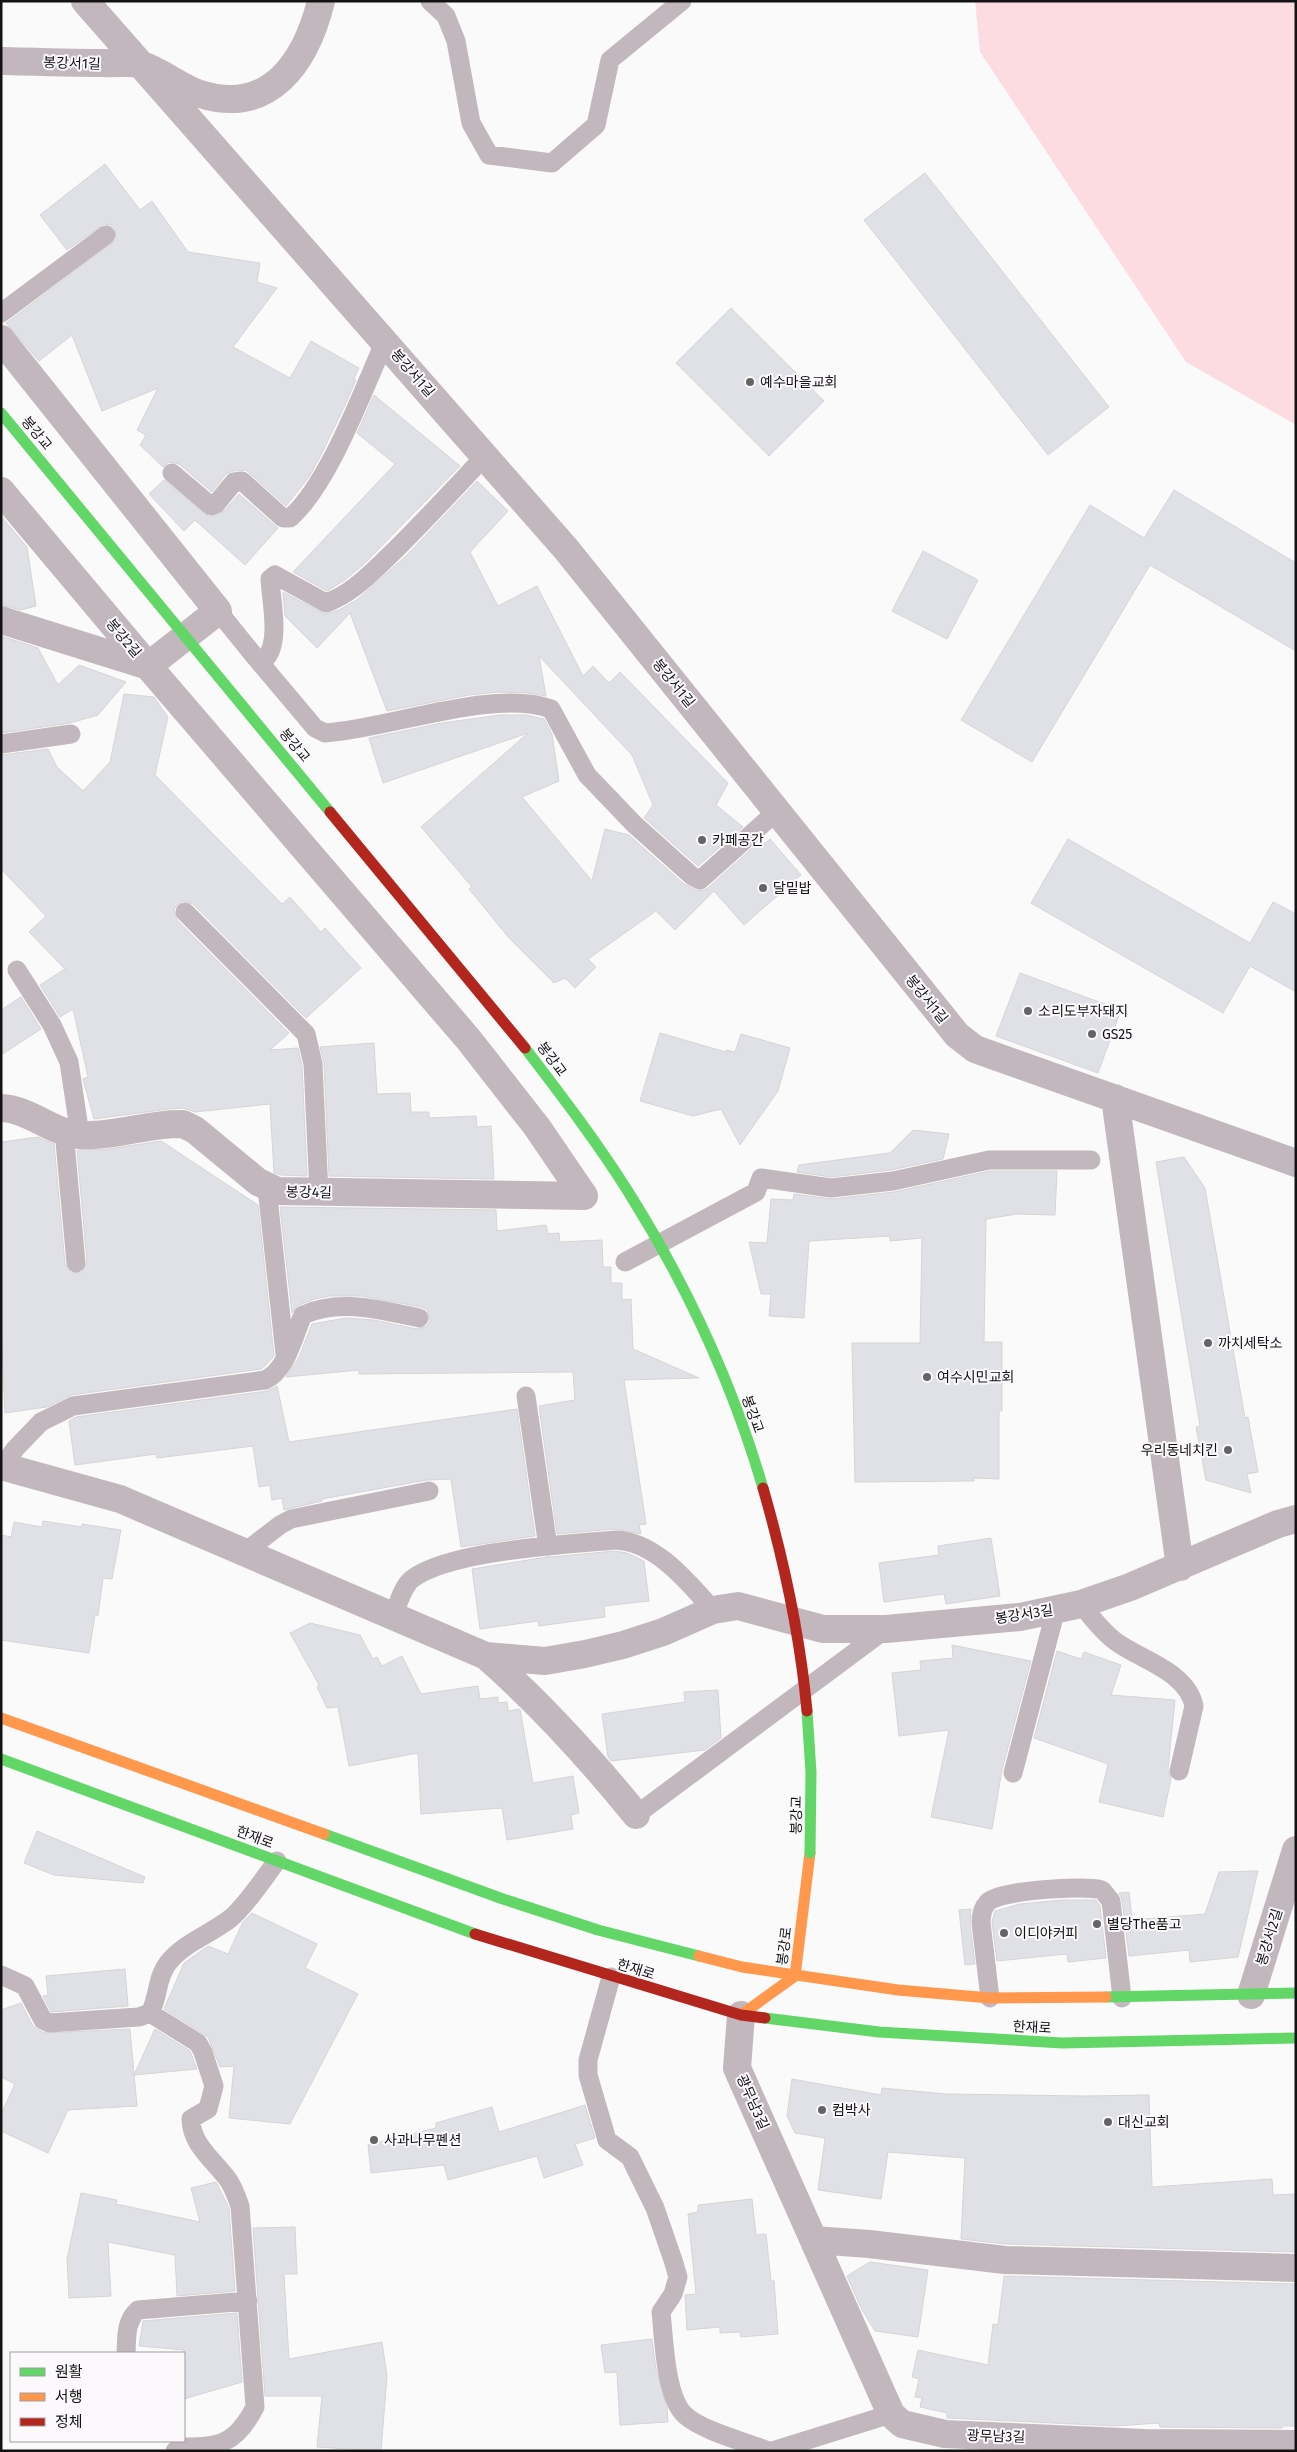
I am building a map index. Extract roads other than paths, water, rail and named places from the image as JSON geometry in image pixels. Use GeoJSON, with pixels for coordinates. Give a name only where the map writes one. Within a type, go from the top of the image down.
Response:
{"type":"FeatureCollection","features":[{"type":"Feature","properties":{"kind":"street","name":"봉강서1길"},"geometry":{"type":"LineString","coordinates":[[85,1],[566,548],[949,1027],[974,1049],[1296,1163]]}},
{"type":"Feature","properties":{"kind":"street"},"geometry":{"type":"LineString","coordinates":[[142,64],[180,86],[200,94],[221,99],[242,99],[260,95],[277,82],[305,47],[312,34],[321,1]]}},
{"type":"Feature","properties":{"kind":"street","name":"봉강서1길"},"geometry":{"type":"LineString","coordinates":[[1,61],[142,64]]}},
{"type":"Feature","properties":{"kind":"street"},"geometry":{"type":"LineString","coordinates":[[1,339],[218,611],[148,666]]}},
{"type":"Feature","properties":{"kind":"street","name":"봉강교"},"geometry":{"type":"LineString","coordinates":[[1,413],[515,1035],[579,1120],[640,1212],[670,1264],[697,1318],[732,1397],[754,1461],[776,1536],[792,1609],[805,1688],[810,1746],[810,1853]]}},
{"type":"Feature","properties":{"kind":"street","name":"봉강2길"},"geometry":{"type":"LineString","coordinates":[[1,491],[148,666]]}},
{"type":"Feature","properties":{"kind":"street","name":"봉강2길"},"geometry":{"type":"LineString","coordinates":[[1,620],[148,666]]}},
{"type":"Feature","properties":{"kind":"street","name":"봉강4길"},"geometry":{"type":"LineString","coordinates":[[1,1108],[21,1112],[72,1133],[183,1124],[195,1130],[268,1188],[277,1191],[584,1196],[537,1127],[470,1040],[148,666]]}},
{"type":"Feature","properties":{"kind":"street"},"geometry":{"type":"LineString","coordinates":[[1115,1098],[1180,1567]]}},
{"type":"Feature","properties":{"kind":"street"},"geometry":{"type":"LineString","coordinates":[[2,1466],[120,1499],[486,1656],[545,1661],[585,1654],[623,1645],[664,1632],[726,1608]]}},
{"type":"Feature","properties":{"kind":"street","name":"봉강서3길"},"geometry":{"type":"LineString","coordinates":[[726,1608],[823,1629],[886,1629],[1020,1617],[1068,1607],[1180,1567],[1278,1524],[1296,1519]]}},
{"type":"Feature","properties":{"kind":"street"},"geometry":{"type":"LineString","coordinates":[[486,1656],[530,1695],[584,1751],[636,1815]]}},
{"type":"Feature","properties":{"kind":"street","name":"한재로"},"geometry":{"type":"LineString","coordinates":[[1,1718],[513,1902],[598,1930],[742,1967],[898,1990],[990,1998],[1122,1998],[1296,1993]]}},
{"type":"Feature","properties":{"kind":"street","name":"한재로"},"geometry":{"type":"LineString","coordinates":[[1,1759],[499,1943],[741,2015],[879,2032],[1062,2043],[1296,2038]]}},
{"type":"Feature","properties":{"kind":"street","name":"봉강서2길"},"geometry":{"type":"LineString","coordinates":[[1251,1995],[1296,1850]]}},
{"type":"Feature","properties":{"kind":"street","name":"봉강로"},"geometry":{"type":"LineString","coordinates":[[741,2015],[795,1976],[810,1853]]}},
{"type":"Feature","properties":{"kind":"street","name":"광무남3길"},"geometry":{"type":"LineString","coordinates":[[741,2015],[737,2068],[891,2414],[902,2424],[945,2434],[1144,2443],[1296,2444]]}},
{"type":"Feature","properties":{"kind":"street"},"geometry":{"type":"LineString","coordinates":[[814,2240],[869,2244],[1005,2260],[1296,2268]]}},
{"type":"Feature","properties":{"kind":"lane"},"geometry":{"type":"LineString","coordinates":[[430,1],[446,16],[456,40],[471,122],[489,155],[552,163],[596,125],[610,60],[682,1]]}},
{"type":"Feature","properties":{"kind":"lane"},"geometry":{"type":"LineString","coordinates":[[1,313],[106,236]]}},
{"type":"Feature","properties":{"kind":"lane"},"geometry":{"type":"LineString","coordinates":[[172,473],[211,506],[216,504],[234,482],[242,481],[282,518],[290,518],[310,496],[330,463],[385,341]]}},
{"type":"Feature","properties":{"kind":"lane"},"geometry":{"type":"LineString","coordinates":[[256,658],[260,660],[266,659],[274,642],[270,579],[276,575],[326,603],[336,599],[358,585],[409,537],[485,456]]}},
{"type":"Feature","properties":{"kind":"lane"},"geometry":{"type":"LineString","coordinates":[[218,611],[314,728],[324,733],[483,706],[525,702],[551,709],[587,776],[634,824],[692,876],[700,880],[777,811]]}},
{"type":"Feature","properties":{"kind":"lane"},"geometry":{"type":"LineString","coordinates":[[1,744],[71,734]]}},
{"type":"Feature","properties":{"kind":"lane"},"geometry":{"type":"LineString","coordinates":[[185,912],[306,1034],[313,1064],[318,1192]]}},
{"type":"Feature","properties":{"kind":"lane"},"geometry":{"type":"LineString","coordinates":[[17,970],[52,1025],[64,1050],[72,1075],[76,1263]]}},
{"type":"Feature","properties":{"kind":"lane"},"geometry":{"type":"LineString","coordinates":[[625,1262],[756,1192],[761,1178],[831,1188],[893,1181],[989,1160],[1091,1160]]}},
{"type":"Feature","properties":{"kind":"lane"},"geometry":{"type":"LineString","coordinates":[[268,1188],[285,1358]]}},
{"type":"Feature","properties":{"kind":"lane"},"geometry":{"type":"LineString","coordinates":[[2,1466],[15,1449],[41,1422],[73,1406],[264,1380],[274,1376],[285,1358],[303,1315],[314,1310],[330,1306],[366,1308],[419,1318]]}},
{"type":"Feature","properties":{"kind":"lane"},"geometry":{"type":"LineString","coordinates":[[526,1396],[548,1547]]}},
{"type":"Feature","properties":{"kind":"lane"},"geometry":{"type":"LineString","coordinates":[[244,1552],[291,1519],[429,1490]]}},
{"type":"Feature","properties":{"kind":"lane"},"geometry":{"type":"LineString","coordinates":[[394,1617],[406,1585],[412,1579],[432,1569],[468,1558],[615,1540],[636,1542],[726,1608]]}},
{"type":"Feature","properties":{"kind":"lane"},"geometry":{"type":"LineString","coordinates":[[1013,1773],[1068,1607],[1113,1640],[1174,1676],[1192,1697],[1194,1706],[1179,1771]]}},
{"type":"Feature","properties":{"kind":"lane"},"geometry":{"type":"LineString","coordinates":[[636,1815],[886,1629]]}},
{"type":"Feature","properties":{"kind":"lane"},"geometry":{"type":"LineString","coordinates":[[1,1975],[25,1986],[43,2020],[49,2023],[139,2017],[150,2014],[154,2007],[159,1978],[168,1963],[180,1951],[232,1917],[277,1861]]}},
{"type":"Feature","properties":{"kind":"lane"},"geometry":{"type":"LineString","coordinates":[[990,1998],[981,1923],[982,1911],[989,1900],[1012,1894],[1078,1887],[1102,1890],[1111,1900],[1122,1998]]}},
{"type":"Feature","properties":{"kind":"lane"},"geometry":{"type":"LineString","coordinates":[[611,1977],[588,2060],[588,2074],[607,2140],[630,2157],[654,2208],[674,2260],[678,2277],[673,2294],[661,2312],[668,2372],[680,2409],[686,2416],[704,2426],[770,2451],[891,2414]]}},
{"type":"Feature","properties":{"kind":"lane"},"geometry":{"type":"LineString","coordinates":[[150,2014],[198,2043],[214,2086],[208,2108],[191,2120],[191,2128],[196,2142],[230,2183],[240,2206],[255,2407],[241,2431],[230,2441],[204,2448],[180,2447],[175,2451]]}},
{"type":"Feature","properties":{"kind":"lane"},"geometry":{"type":"LineString","coordinates":[[126,2352],[127,2325],[131,2316],[138,2310],[248,2301]]}},
{"type":"Feature","properties":{"kind":"place","name":"예수마을교회"},"geometry":{"type":"Point","coordinates":[750,382]}},
{"type":"Feature","properties":{"kind":"place","name":"카페공간"},"geometry":{"type":"Point","coordinates":[702,840]}},
{"type":"Feature","properties":{"kind":"place","name":"달밑밥"},"geometry":{"type":"Point","coordinates":[763,888]}},
{"type":"Feature","properties":{"kind":"place","name":"소리도부자돼지"},"geometry":{"type":"Point","coordinates":[1028,1011]}},
{"type":"Feature","properties":{"kind":"place","name":"GS25"},"geometry":{"type":"Point","coordinates":[1092,1034]}},
{"type":"Feature","properties":{"kind":"place","name":"까치세탁소"},"geometry":{"type":"Point","coordinates":[1208,1343]}},
{"type":"Feature","properties":{"kind":"place","name":"여수시민교회"},"geometry":{"type":"Point","coordinates":[927,1377]}},
{"type":"Feature","properties":{"kind":"place","name":"우리동네치킨"},"geometry":{"type":"Point","coordinates":[1228,1450]}},
{"type":"Feature","properties":{"kind":"place","name":"별당The품고"},"geometry":{"type":"Point","coordinates":[1097,1924]}},
{"type":"Feature","properties":{"kind":"place","name":"이디야커피"},"geometry":{"type":"Point","coordinates":[1004,1933]}},
{"type":"Feature","properties":{"kind":"place","name":"컴박사"},"geometry":{"type":"Point","coordinates":[822,2110]}},
{"type":"Feature","properties":{"kind":"place","name":"대신교회"},"geometry":{"type":"Point","coordinates":[1108,2122]}},
{"type":"Feature","properties":{"kind":"place","name":"사과나무펜션"},"geometry":{"type":"Point","coordinates":[374,2140]}}]}
